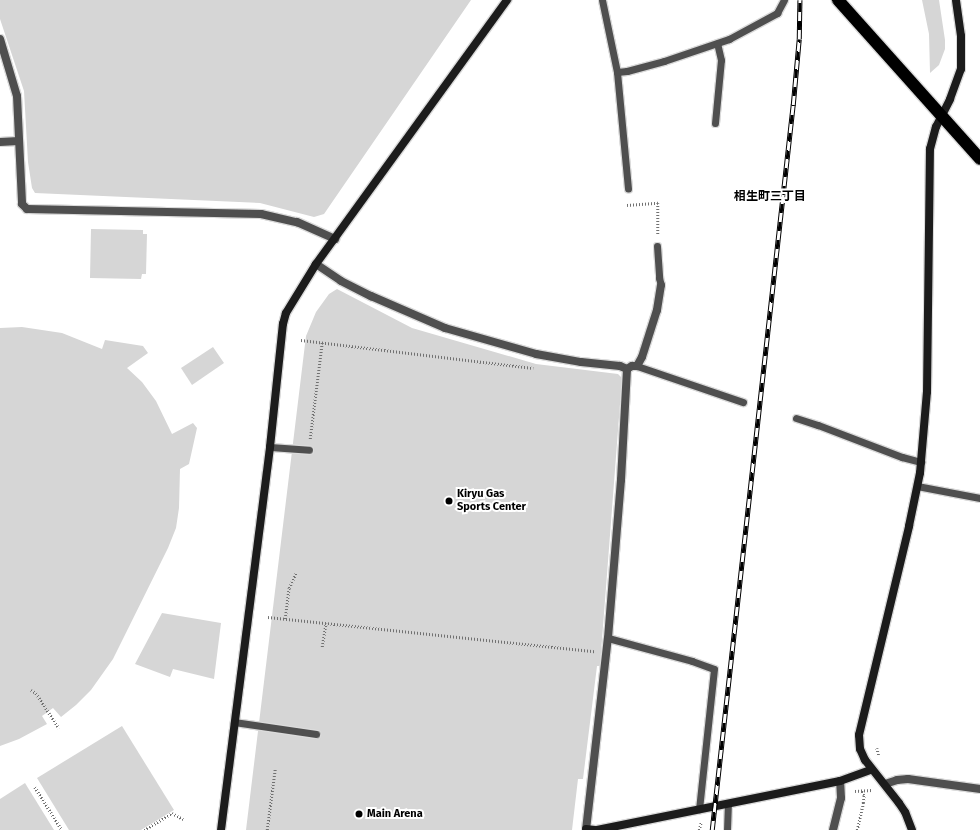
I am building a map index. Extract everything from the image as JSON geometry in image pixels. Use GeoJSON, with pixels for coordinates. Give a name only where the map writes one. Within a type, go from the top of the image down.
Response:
{"type":"FeatureCollection","features":[{"type":"Feature","properties":{"kind":"highway"},"geometry":{"type":"LineString","coordinates":[[838,0],[980,159]]}},
{"type":"Feature","properties":{"kind":"street"},"geometry":{"type":"LineString","coordinates":[[221,830],[270,447],[283,324],[292,301],[316,264],[507,0]]}},
{"type":"Feature","properties":{"kind":"street"},"geometry":{"type":"LineString","coordinates":[[912,830],[905,812],[885,784],[871,770],[860,749],[859,735],[917,486],[921,462],[927,392],[930,149],[936,127],[950,99],[961,69],[961,36],[956,0]]}},
{"type":"Feature","properties":{"kind":"street"},"geometry":{"type":"LineString","coordinates":[[0,39],[14,84],[22,204],[27,209],[261,214],[297,222],[334,240]]}},
{"type":"Feature","properties":{"kind":"street"},"geometry":{"type":"LineString","coordinates":[[0,142],[19,141]]}},
{"type":"Feature","properties":{"kind":"street"},"geometry":{"type":"LineString","coordinates":[[316,264],[342,281],[371,296],[445,328],[536,354],[581,362],[620,366],[627,369],[637,366],[642,357],[657,310],[661,285]]}},
{"type":"Feature","properties":{"kind":"street"},"geometry":{"type":"LineString","coordinates":[[627,369],[621,480],[608,638],[586,830],[596,830],[840,781],[871,770]]}},
{"type":"Feature","properties":{"kind":"street"},"geometry":{"type":"LineString","coordinates":[[885,784],[897,780],[908,779],[980,789]]}},
{"type":"Feature","properties":{"kind":"street"},"geometry":{"type":"LineString","coordinates":[[833,830],[840,798],[840,781]]}},
{"type":"Feature","properties":{"kind":"lane"},"geometry":{"type":"LineString","coordinates":[[602,0],[617,72],[628,188]]}},
{"type":"Feature","properties":{"kind":"lane"},"geometry":{"type":"LineString","coordinates":[[617,72],[627,71],[664,61],[717,43],[777,13],[784,0]]}},
{"type":"Feature","properties":{"kind":"lane"},"geometry":{"type":"LineString","coordinates":[[715,123],[721,60],[717,43]]}},
{"type":"Feature","properties":{"kind":"lane"},"geometry":{"type":"LineString","coordinates":[[657,246],[659,278],[661,285]]}},
{"type":"Feature","properties":{"kind":"lane"},"geometry":{"type":"LineString","coordinates":[[637,366],[743,402]]}},
{"type":"Feature","properties":{"kind":"lane"},"geometry":{"type":"LineString","coordinates":[[796,418],[818,425],[902,458],[921,462]]}},
{"type":"Feature","properties":{"kind":"lane"},"geometry":{"type":"LineString","coordinates":[[270,447],[309,450]]}},
{"type":"Feature","properties":{"kind":"lane"},"geometry":{"type":"LineString","coordinates":[[917,486],[980,498]]}},
{"type":"Feature","properties":{"kind":"lane"},"geometry":{"type":"LineString","coordinates":[[608,638],[692,661],[714,669],[700,809]]}},
{"type":"Feature","properties":{"kind":"lane"},"geometry":{"type":"LineString","coordinates":[[234,722],[316,734]]}},
{"type":"Feature","properties":{"kind":"lane"},"geometry":{"type":"LineString","coordinates":[[727,830],[728,804]]}},
{"type":"Feature","properties":{"kind":"path"},"geometry":{"type":"LineString","coordinates":[[627,205],[658,203],[657,246]]}},
{"type":"Feature","properties":{"kind":"path"},"geometry":{"type":"LineString","coordinates":[[301,340],[536,368]]}},
{"type":"Feature","properties":{"kind":"path"},"geometry":{"type":"LineString","coordinates":[[309,450],[322,342]]}},
{"type":"Feature","properties":{"kind":"path"},"geometry":{"type":"LineString","coordinates":[[285,619],[289,588],[296,573]]}},
{"type":"Feature","properties":{"kind":"path"},"geometry":{"type":"LineString","coordinates":[[268,617],[597,651]]}},
{"type":"Feature","properties":{"kind":"path"},"geometry":{"type":"LineString","coordinates":[[322,647],[326,623]]}},
{"type":"Feature","properties":{"kind":"path"},"geometry":{"type":"LineString","coordinates":[[31,690],[36,693],[59,728]]}},
{"type":"Feature","properties":{"kind":"path"},"geometry":{"type":"LineString","coordinates":[[267,830],[275,769]]}},
{"type":"Feature","properties":{"kind":"path"},"geometry":{"type":"LineString","coordinates":[[35,787],[62,830]]}},
{"type":"Feature","properties":{"kind":"path"},"geometry":{"type":"LineString","coordinates":[[857,830],[864,795],[860,790]]}},
{"type":"Feature","properties":{"kind":"path"},"geometry":{"type":"LineString","coordinates":[[144,830],[172,812],[183,818]]}},
{"type":"Feature","properties":{"kind":"path"},"geometry":{"type":"LineString","coordinates":[[699,830],[700,820]]}},
{"type":"Feature","properties":{"kind":"shaded area"},"geometry":{"type":"Polygon","coordinates":[[[0,0],[471,0],[324,214],[314,217],[260,203],[35,193],[32,188],[28,162],[24,91],[0,19],[0,0]]]}},
{"type":"Feature","properties":{"kind":"shaded area"},"geometry":{"type":"Polygon","coordinates":[[[922,0],[939,0],[945,40],[945,49],[939,65],[930,73],[929,34],[922,0]]]}},
{"type":"Feature","properties":{"kind":"shaded area"},"geometry":{"type":"Polygon","coordinates":[[[91,229],[143,230],[143,234],[147,234],[146,274],[142,274],[141,279],[90,278],[91,229]]]}},
{"type":"Feature","properties":{"kind":"shaded area","name":"Kiryu Gas Sports Center"},"geometry":{"type":"Polygon","coordinates":[[[337,289],[412,328],[536,364],[618,374],[622,378],[600,666],[597,666],[583,779],[578,779],[572,830],[246,830],[306,336],[316,312],[329,294],[337,289]]]}},
{"type":"Feature","properties":{"kind":"shaded area"},"geometry":{"type":"Polygon","coordinates":[[[22,327],[62,333],[102,349],[105,340],[143,346],[148,353],[127,368],[142,382],[156,401],[172,434],[193,423],[197,428],[189,464],[180,469],[179,508],[176,528],[168,548],[113,659],[91,690],[61,717],[53,708],[42,716],[47,724],[19,739],[0,746],[0,328],[22,327]]]}},
{"type":"Feature","properties":{"kind":"shaded area"},"geometry":{"type":"Polygon","coordinates":[[[213,347],[224,363],[192,385],[181,368],[213,347]]]}},
{"type":"Feature","properties":{"kind":"shaded area"},"geometry":{"type":"Polygon","coordinates":[[[162,613],[221,623],[214,679],[173,669],[170,677],[135,664],[162,613]]]}},
{"type":"Feature","properties":{"kind":"shaded area"},"geometry":{"type":"Polygon","coordinates":[[[122,726],[174,810],[141,830],[69,830],[37,778],[122,726]]]}},
{"type":"Feature","properties":{"kind":"shaded area"},"geometry":{"type":"Polygon","coordinates":[[[25,783],[54,830],[0,830],[0,799],[25,783]]]}},
{"type":"Feature","properties":{"kind":"railway"},"geometry":{"type":"LineString","coordinates":[[712,830],[793,105],[799,39],[800,0]]}},
{"type":"Feature","properties":{"kind":"place","name":"Kiryu Gas Sports Center"},"geometry":{"type":"Point","coordinates":[449,501]}},
{"type":"Feature","properties":{"kind":"place","name":"Main Arena"},"geometry":{"type":"Point","coordinates":[359,814]}},
{"type":"Feature","properties":{"kind":"district","name":"相生町三丁目"},"geometry":{"type":"Point","coordinates":[770,197]}}]}
